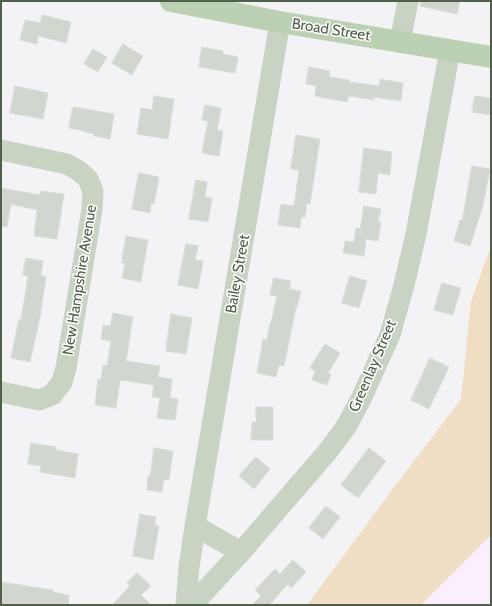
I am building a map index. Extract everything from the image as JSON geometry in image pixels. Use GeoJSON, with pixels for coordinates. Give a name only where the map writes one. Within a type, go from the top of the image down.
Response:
{"type":"FeatureCollection","features":[{"type":"Feature","properties":{"kind":"main road","name":"Broad Street"},"geometry":{"type":"LineString","coordinates":[[171,1],[280,22],[491,56]]}},
{"type":"Feature","properties":{"kind":"street"},"geometry":{"type":"LineString","coordinates":[[400,42],[408,1]]}},
{"type":"Feature","properties":{"kind":"street","name":"Bailey Street"},"geometry":{"type":"LineString","coordinates":[[186,605],[189,567],[195,526],[280,22]]}},
{"type":"Feature","properties":{"kind":"street","name":"Greenlay Street"},"geometry":{"type":"LineString","coordinates":[[192,605],[328,451],[346,427],[376,368],[390,335],[416,234],[450,50]]}},
{"type":"Feature","properties":{"kind":"street","name":"New Hampshire Avenue"},"geometry":{"type":"LineString","coordinates":[[1,150],[67,164],[79,171],[88,179],[93,191],[92,209],[66,368],[62,382],[52,395],[39,400],[1,392]]}},
{"type":"Feature","properties":{"kind":"street"},"geometry":{"type":"LineString","coordinates":[[195,526],[240,552]]}},
{"type":"Feature","properties":{"kind":"shaded area"},"geometry":{"type":"Polygon","coordinates":[[[491,246],[491,535],[421,605],[307,605],[461,399],[471,301],[491,246]]]}},
{"type":"Feature","properties":{"kind":"shaded area"},"geometry":{"type":"Polygon","coordinates":[[[491,535],[491,605],[421,605],[491,535]]]}},
{"type":"Feature","properties":{"kind":"building"},"geometry":{"type":"Polygon","coordinates":[[[421,1],[460,1],[457,14],[420,6],[421,1]]]}},
{"type":"Feature","properties":{"kind":"building"},"geometry":{"type":"Polygon","coordinates":[[[42,15],[71,22],[66,43],[38,36],[37,44],[20,40],[25,20],[40,23],[42,15]]]}},
{"type":"Feature","properties":{"kind":"building"},"geometry":{"type":"Polygon","coordinates":[[[123,44],[143,56],[132,75],[112,63],[123,44]]]}},
{"type":"Feature","properties":{"kind":"building"},"geometry":{"type":"Polygon","coordinates":[[[202,47],[223,51],[223,54],[238,57],[235,73],[199,67],[202,47]]]}},
{"type":"Feature","properties":{"kind":"building"},"geometry":{"type":"Polygon","coordinates":[[[93,49],[107,57],[98,72],[84,64],[93,49]]]}},
{"type":"Feature","properties":{"kind":"building"},"geometry":{"type":"Polygon","coordinates":[[[309,67],[330,71],[329,77],[349,80],[349,82],[379,86],[380,79],[403,83],[401,101],[374,97],[374,100],[349,96],[347,102],[315,96],[316,86],[306,84],[309,67]]]}},
{"type":"Feature","properties":{"kind":"building"},"geometry":{"type":"Polygon","coordinates":[[[15,86],[48,93],[43,119],[10,113],[15,86]]]}},
{"type":"Feature","properties":{"kind":"building"},"geometry":{"type":"Polygon","coordinates":[[[154,96],[174,99],[168,139],[137,134],[141,108],[152,110],[154,96]]]}},
{"type":"Feature","properties":{"kind":"building"},"geometry":{"type":"Polygon","coordinates":[[[475,96],[491,98],[491,115],[472,112],[475,96]]]}},
{"type":"Feature","properties":{"kind":"building"},"geometry":{"type":"Polygon","coordinates":[[[205,105],[221,108],[217,130],[223,131],[219,156],[202,153],[208,121],[202,120],[205,105]]]}},
{"type":"Feature","properties":{"kind":"building"},"geometry":{"type":"Polygon","coordinates":[[[73,107],[114,114],[110,139],[94,136],[94,134],[85,131],[69,128],[73,107]]]}},
{"type":"Feature","properties":{"kind":"building"},"geometry":{"type":"Polygon","coordinates":[[[296,135],[320,139],[310,204],[307,203],[305,217],[301,217],[300,228],[278,225],[281,204],[294,206],[299,170],[291,169],[296,135]]]}},
{"type":"Feature","properties":{"kind":"building"},"geometry":{"type":"Polygon","coordinates":[[[364,148],[392,152],[390,175],[378,173],[376,194],[359,192],[364,148]]]}},
{"type":"Feature","properties":{"kind":"building"},"geometry":{"type":"Polygon","coordinates":[[[472,166],[490,169],[483,205],[470,246],[454,241],[460,220],[462,220],[472,166]]]}},
{"type":"Feature","properties":{"kind":"building"},"geometry":{"type":"Polygon","coordinates":[[[139,173],[159,177],[154,204],[151,203],[150,213],[132,209],[139,173]]]}},
{"type":"Feature","properties":{"kind":"building"},"geometry":{"type":"Polygon","coordinates":[[[196,180],[207,182],[205,197],[212,198],[208,222],[189,219],[196,180]]]}},
{"type":"Feature","properties":{"kind":"building"},"geometry":{"type":"Polygon","coordinates":[[[1,188],[40,195],[40,191],[64,194],[57,239],[34,236],[37,210],[11,204],[7,227],[1,226],[1,188]]]}},
{"type":"Feature","properties":{"kind":"building"},"geometry":{"type":"Polygon","coordinates":[[[364,206],[381,209],[378,222],[381,222],[378,241],[366,239],[364,256],[343,253],[345,241],[354,242],[356,228],[360,229],[364,206]]]}},
{"type":"Feature","properties":{"kind":"building"},"geometry":{"type":"Polygon","coordinates":[[[126,236],[148,240],[141,282],[122,278],[125,263],[122,263],[126,236]]]}},
{"type":"Feature","properties":{"kind":"building"},"geometry":{"type":"Polygon","coordinates":[[[186,244],[198,246],[195,260],[203,261],[198,289],[178,285],[186,244]]]}},
{"type":"Feature","properties":{"kind":"building"},"geometry":{"type":"Polygon","coordinates":[[[26,258],[43,261],[41,276],[46,276],[40,317],[30,362],[11,358],[19,319],[21,320],[28,276],[23,275],[26,258]]]}},
{"type":"Feature","properties":{"kind":"building"},"geometry":{"type":"Polygon","coordinates":[[[350,276],[367,281],[359,308],[342,303],[350,276]]]}},
{"type":"Feature","properties":{"kind":"building"},"geometry":{"type":"Polygon","coordinates":[[[274,278],[291,281],[289,289],[301,291],[296,307],[284,366],[279,365],[276,377],[257,373],[263,339],[267,340],[277,296],[270,295],[274,278]]]}},
{"type":"Feature","properties":{"kind":"building"},"geometry":{"type":"Polygon","coordinates":[[[442,283],[461,288],[453,315],[434,310],[442,283]]]}},
{"type":"Feature","properties":{"kind":"building"},"geometry":{"type":"Polygon","coordinates":[[[113,313],[133,317],[126,361],[160,366],[158,377],[172,379],[170,398],[178,399],[175,420],[157,418],[160,398],[152,397],[154,385],[120,380],[116,408],[95,405],[98,379],[101,380],[103,365],[107,366],[111,341],[101,339],[103,325],[110,326],[113,313]]]}},
{"type":"Feature","properties":{"kind":"building"},"geometry":{"type":"Polygon","coordinates":[[[171,314],[192,318],[186,354],[166,351],[171,314]]]}},
{"type":"Feature","properties":{"kind":"building"},"geometry":{"type":"Polygon","coordinates":[[[325,344],[340,353],[328,373],[331,375],[327,385],[312,380],[315,371],[310,368],[325,344]]]}},
{"type":"Feature","properties":{"kind":"building"},"geometry":{"type":"Polygon","coordinates":[[[430,358],[449,367],[429,409],[411,400],[430,358]]]}},
{"type":"Feature","properties":{"kind":"building"},"geometry":{"type":"Polygon","coordinates":[[[256,407],[273,407],[273,440],[251,440],[252,422],[256,422],[256,407]]]}},
{"type":"Feature","properties":{"kind":"building"},"geometry":{"type":"Polygon","coordinates":[[[31,443],[56,447],[56,450],[78,454],[75,478],[40,472],[41,466],[28,464],[31,443]]]}},
{"type":"Feature","properties":{"kind":"building"},"geometry":{"type":"Polygon","coordinates":[[[154,448],[173,451],[169,480],[164,479],[162,492],[147,490],[148,476],[150,476],[154,448]]]}},
{"type":"Feature","properties":{"kind":"building"},"geometry":{"type":"Polygon","coordinates":[[[369,448],[386,461],[358,498],[341,485],[369,448]]]}},
{"type":"Feature","properties":{"kind":"building"},"geometry":{"type":"Polygon","coordinates":[[[256,457],[270,469],[254,489],[239,476],[256,457]]]}},
{"type":"Feature","properties":{"kind":"building"},"geometry":{"type":"Polygon","coordinates":[[[326,506],[340,517],[323,539],[309,528],[326,506]]]}},
{"type":"Feature","properties":{"kind":"building"},"geometry":{"type":"Polygon","coordinates":[[[140,514],[156,517],[155,525],[159,526],[153,560],[133,556],[140,514]]]}},
{"type":"Feature","properties":{"kind":"building"},"geometry":{"type":"Polygon","coordinates":[[[293,560],[306,572],[291,588],[288,584],[269,605],[252,605],[261,596],[255,590],[275,569],[280,574],[293,560]]]}},
{"type":"Feature","properties":{"kind":"building"},"geometry":{"type":"Polygon","coordinates":[[[137,573],[151,586],[141,595],[151,605],[112,605],[130,586],[127,583],[137,573]]]}},
{"type":"Feature","properties":{"kind":"building"},"geometry":{"type":"Polygon","coordinates":[[[1,582],[53,590],[52,592],[69,595],[68,605],[1,604],[1,582]]]}}]}
